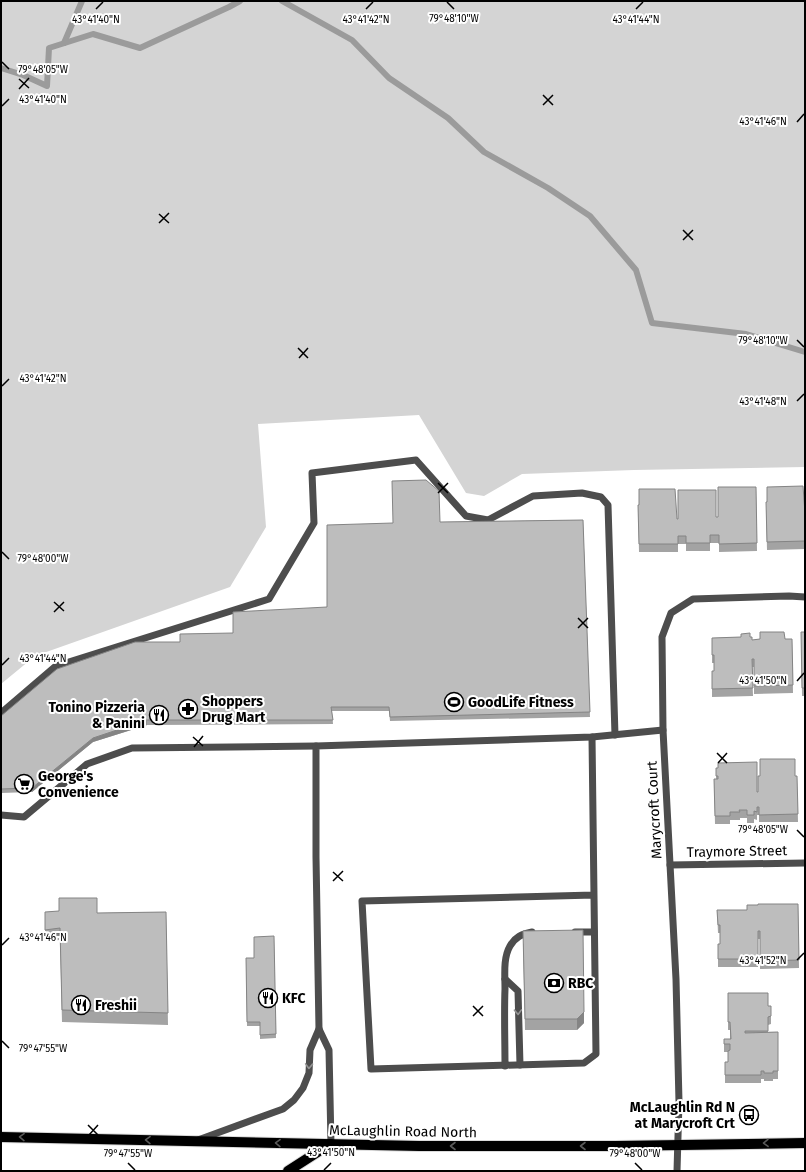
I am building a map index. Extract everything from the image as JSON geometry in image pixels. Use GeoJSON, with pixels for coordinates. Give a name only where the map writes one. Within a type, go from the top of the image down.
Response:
{"type":"FeatureCollection","features":[{"type":"Feature","properties":{"kind":"main road","name":"McLaughlin Road North"},"geometry":{"type":"LineString","coordinates":[[1,1137],[419,1146],[805,1143]]}},
{"type":"Feature","properties":{"kind":"main road"},"geometry":{"type":"LineString","coordinates":[[288,1171],[330,1144]]}},
{"type":"Feature","properties":{"kind":"street"},"geometry":{"type":"LineString","coordinates":[[1,713],[56,666],[269,599],[314,523],[312,473],[416,460],[466,516],[488,520],[533,496],[582,493],[601,497],[608,505],[615,735]]}},
{"type":"Feature","properties":{"kind":"street","name":"Marycroft Court"},"geometry":{"type":"LineString","coordinates":[[677,1171],[679,1102],[676,979],[663,730],[662,637],[671,613],[694,599],[789,596],[805,597]]}},
{"type":"Feature","properties":{"kind":"street"},"geometry":{"type":"LineString","coordinates":[[1,816],[24,817],[87,764],[132,748],[316,746],[592,737],[663,730]]}},
{"type":"Feature","properties":{"kind":"street"},"geometry":{"type":"LineString","coordinates":[[592,737],[594,895],[594,932],[596,1054],[584,1063],[371,1069],[362,901],[594,895]]}},
{"type":"Feature","properties":{"kind":"street"},"geometry":{"type":"LineString","coordinates":[[194,1141],[283,1109],[303,1088],[309,1072],[310,1050],[319,1029],[316,746]]}},
{"type":"Feature","properties":{"kind":"street","name":"Traymore Street"},"geometry":{"type":"LineString","coordinates":[[670,865],[805,863]]}},
{"type":"Feature","properties":{"kind":"street"},"geometry":{"type":"LineString","coordinates":[[505,1066],[506,956],[515,939],[524,934],[540,932]]}},
{"type":"Feature","properties":{"kind":"street"},"geometry":{"type":"LineString","coordinates":[[571,932],[594,932]]}},
{"type":"Feature","properties":{"kind":"street"},"geometry":{"type":"LineString","coordinates":[[505,979],[518,991],[520,1065]]}},
{"type":"Feature","properties":{"kind":"street"},"geometry":{"type":"LineString","coordinates":[[319,1029],[329,1050],[330,1144]]}},
{"type":"Feature","properties":{"kind":"shaded area"},"geometry":{"type":"Polygon","coordinates":[[[1,1],[805,1],[805,467],[634,470],[522,474],[484,496],[466,493],[419,415],[258,424],[266,527],[230,587],[35,656],[1,684],[1,1]]]}},
{"type":"Feature","properties":{"kind":"building"},"geometry":{"type":"Polygon","coordinates":[[[426,480],[439,491],[440,522],[583,520],[590,712],[390,717],[389,707],[331,707],[333,720],[147,720],[93,738],[32,788],[1,789],[1,716],[57,669],[135,642],[180,642],[180,634],[233,633],[233,612],[327,607],[327,525],[393,523],[392,481],[426,480]]]}},
{"type":"Feature","properties":{"kind":"building"},"geometry":{"type":"Polygon","coordinates":[[[803,486],[805,541],[767,542],[767,487],[803,486]]]}},
{"type":"Feature","properties":{"kind":"building"},"geometry":{"type":"Polygon","coordinates":[[[718,487],[756,487],[757,543],[719,544],[719,535],[710,535],[710,543],[686,543],[686,536],[678,536],[678,544],[639,544],[639,489],[675,489],[678,519],[678,490],[716,490],[716,517],[718,517],[718,487]]]}},
{"type":"Feature","properties":{"kind":"building"},"geometry":{"type":"Polygon","coordinates":[[[760,632],[784,632],[785,639],[792,639],[793,685],[754,686],[754,659],[752,659],[753,688],[712,689],[714,655],[712,655],[712,638],[741,637],[741,634],[750,633],[752,640],[760,639],[760,632]]]}},
{"type":"Feature","properties":{"kind":"building"},"geometry":{"type":"Polygon","coordinates":[[[801,632],[805,632],[805,688],[802,688],[801,632]]]}},
{"type":"Feature","properties":{"kind":"building"},"geometry":{"type":"Polygon","coordinates":[[[760,759],[795,759],[798,814],[759,815],[759,807],[757,807],[757,812],[754,811],[754,815],[747,815],[747,810],[739,810],[740,812],[730,812],[730,816],[715,816],[714,779],[718,779],[718,776],[716,776],[716,768],[718,768],[718,763],[757,762],[758,792],[760,759]]]}},
{"type":"Feature","properties":{"kind":"building"},"geometry":{"type":"Polygon","coordinates":[[[59,898],[97,898],[97,913],[166,912],[168,1013],[62,1010],[60,928],[45,930],[45,912],[59,911],[59,898]]]}},
{"type":"Feature","properties":{"kind":"building"},"geometry":{"type":"Polygon","coordinates":[[[798,904],[799,960],[760,961],[760,931],[758,931],[758,959],[718,959],[720,925],[718,925],[717,910],[747,910],[747,905],[798,904]]]}},
{"type":"Feature","properties":{"kind":"building","name":"RBC"},"geometry":{"type":"Polygon","coordinates":[[[583,930],[584,1012],[577,1019],[525,1019],[523,931],[583,930]]]}},
{"type":"Feature","properties":{"kind":"building"},"geometry":{"type":"Polygon","coordinates":[[[274,936],[276,1034],[260,1035],[260,1022],[247,1022],[246,958],[254,958],[254,937],[274,936]]]}},
{"type":"Feature","properties":{"kind":"building"},"geometry":{"type":"Polygon","coordinates":[[[728,993],[768,993],[768,1006],[771,1006],[771,1016],[768,1017],[768,1031],[745,1031],[745,1033],[778,1032],[778,1071],[773,1071],[773,1073],[764,1073],[764,1071],[761,1071],[761,1075],[725,1075],[725,1062],[728,1062],[728,1051],[730,1050],[730,1044],[724,1044],[724,1039],[731,1039],[730,1022],[728,1022],[728,993]]]}},
{"type":"Feature","properties":{"kind":"waterway"},"geometry":{"type":"LineString","coordinates":[[64,43],[82,1]]}},
{"type":"Feature","properties":{"kind":"waterway"},"geometry":{"type":"LineString","coordinates":[[1,68],[23,75],[47,86],[49,48],[93,34],[140,48],[240,1]]}},
{"type":"Feature","properties":{"kind":"waterway"},"geometry":{"type":"LineString","coordinates":[[282,1],[352,40],[389,78],[448,118],[484,152],[548,188],[590,216],[636,270],[652,323],[746,334],[805,352]]}},
{"type":"Feature","properties":{"kind":"place","name":"GoodLife Fitness"},"geometry":{"type":"Point","coordinates":[454,702]}},
{"type":"Feature","properties":{"kind":"place","name":"Shoppers Drug Mart"},"geometry":{"type":"Point","coordinates":[188,709]}},
{"type":"Feature","properties":{"kind":"place","name":"Tonino Pizzeria & Panini"},"geometry":{"type":"Point","coordinates":[159,715]}},
{"type":"Feature","properties":{"kind":"place","name":"George's Convenience"},"geometry":{"type":"Point","coordinates":[24,784]}},
{"type":"Feature","properties":{"kind":"place","name":"RBC"},"geometry":{"type":"Point","coordinates":[554,983]}},
{"type":"Feature","properties":{"kind":"place","name":"KFC"},"geometry":{"type":"Point","coordinates":[268,998]}},
{"type":"Feature","properties":{"kind":"place","name":"Freshii"},"geometry":{"type":"Point","coordinates":[81,1005]}},
{"type":"Feature","properties":{"kind":"place","name":"McLaughlin Rd N at Marycroft Crt"},"geometry":{"type":"Point","coordinates":[749,1115]}}]}
